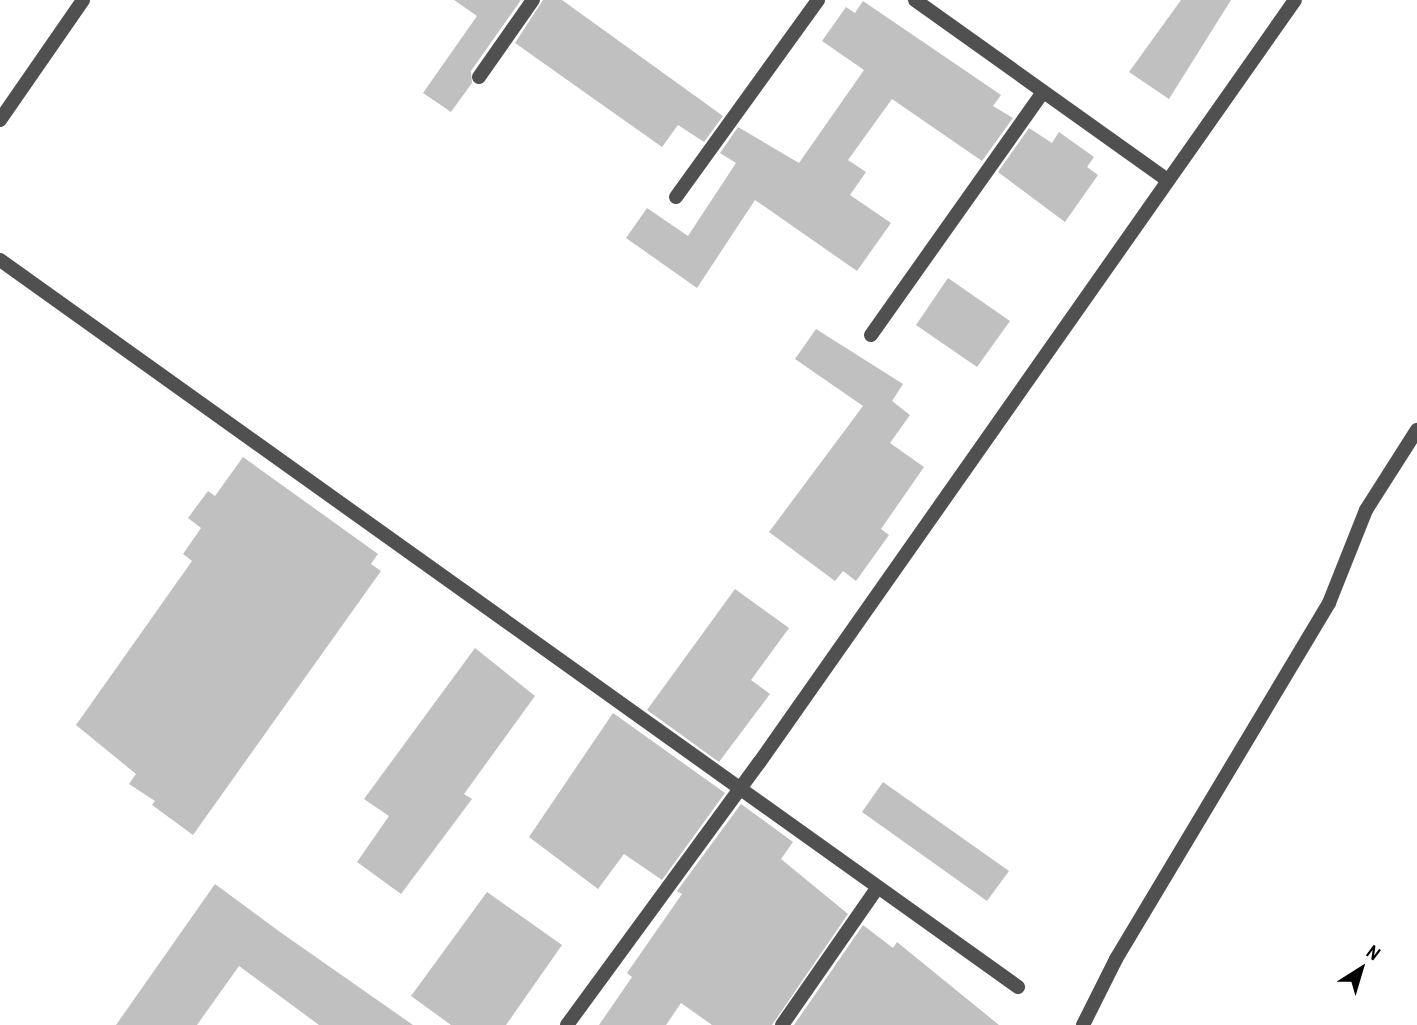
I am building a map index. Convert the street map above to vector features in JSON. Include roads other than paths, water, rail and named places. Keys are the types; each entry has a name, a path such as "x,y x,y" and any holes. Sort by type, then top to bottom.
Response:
{"street":[{"path":"0,120 83,0"},
{"path":"479,76 533,0"},
{"path":"676,197 818,0"},
{"path":"915,0 1167,180"},
{"path":"567,1025 737,790 1295,0"},
{"path":"871,335 1043,92"},
{"path":"0,260 876,890 1018,987"},
{"path":"1083,1025 1116,959 1329,603 1366,510 1417,430"},
{"path":"782,1025 876,890"}]}
